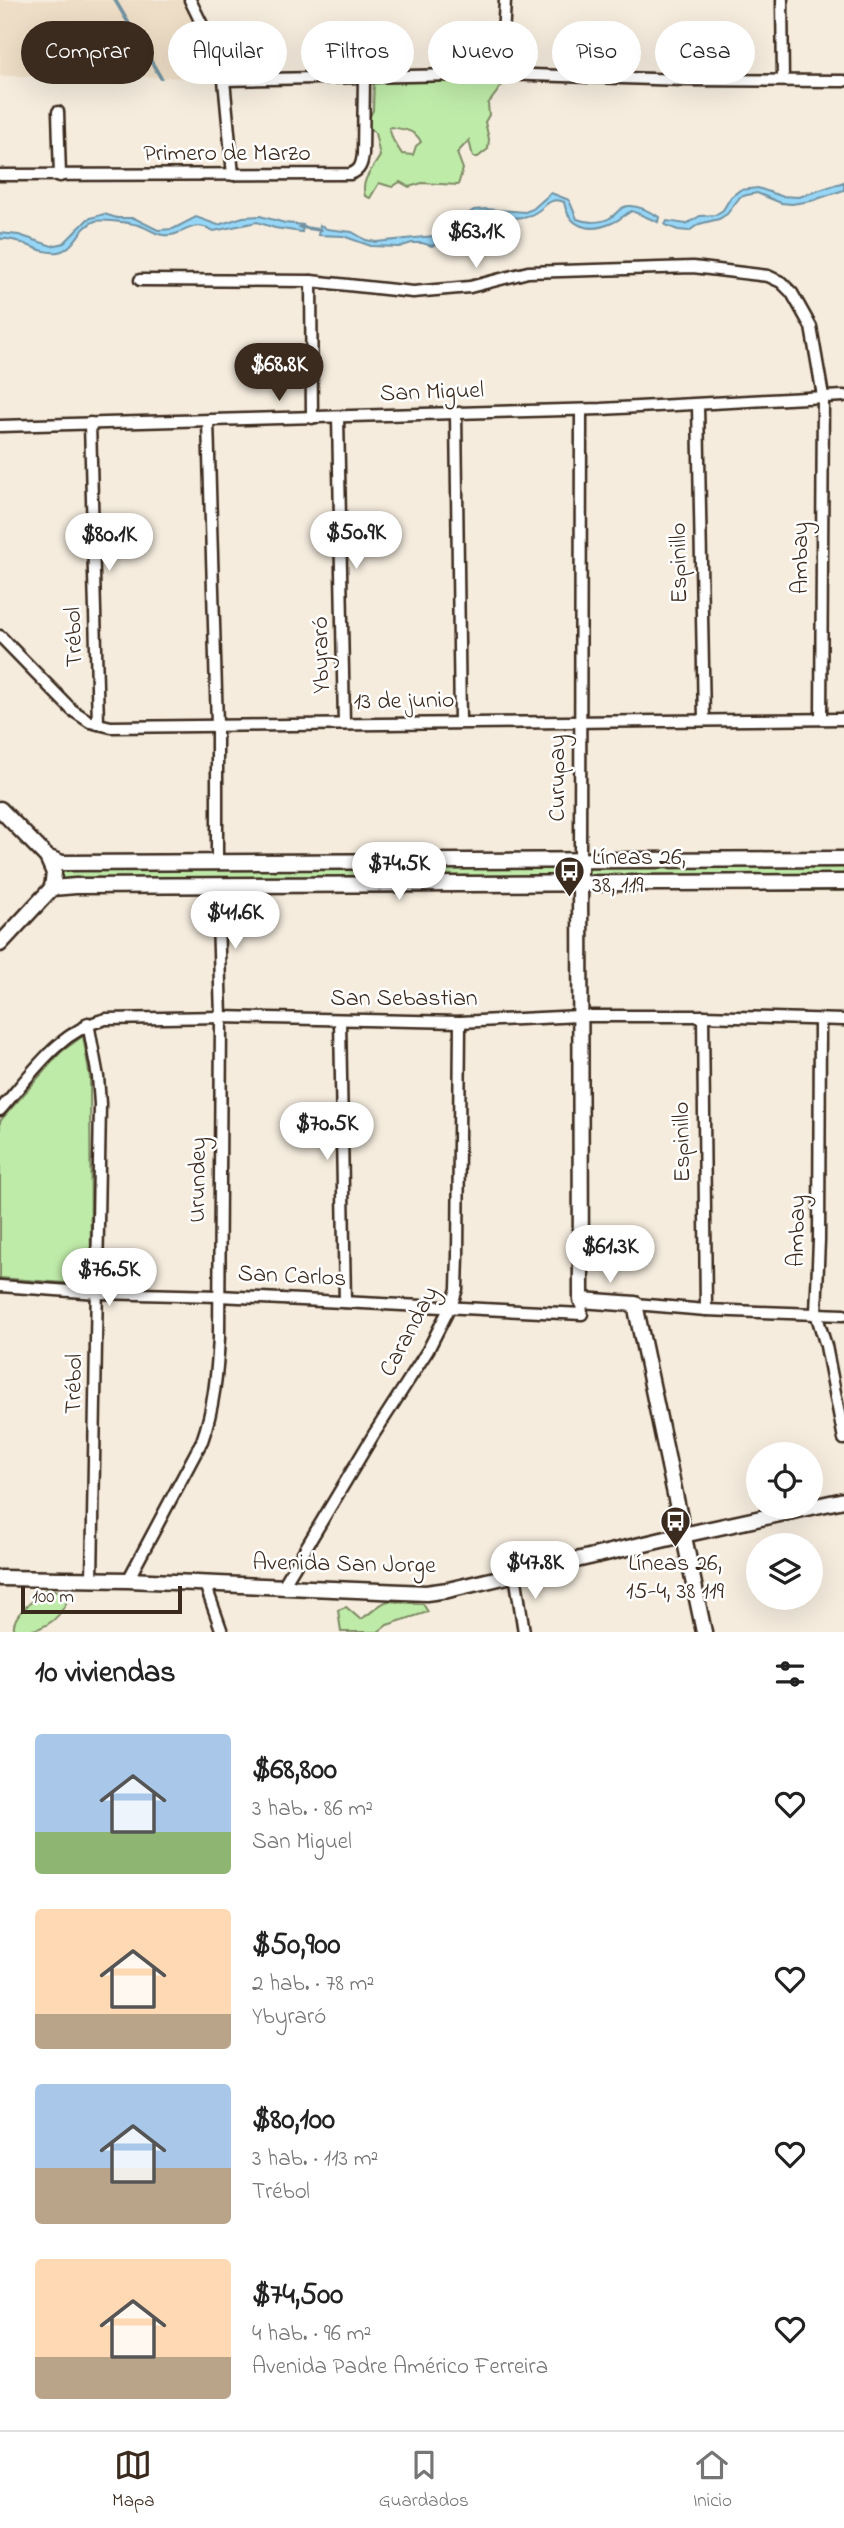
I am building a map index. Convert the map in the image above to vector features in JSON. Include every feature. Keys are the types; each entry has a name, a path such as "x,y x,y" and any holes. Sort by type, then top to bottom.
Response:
{"street":[{"path":"190,0 200,21"},
{"path":"504,21 505,0"},
{"path":"782,0 783,80"},
{"path":"538,75 844,81"},
{"path":"224,84 233,175"},
{"name":"Primero de Marzo","path":"0,175 350,174 356,172 361,164 363,153 364,84"},
{"path":"58,112 60,176"},
{"name":"Ambay","path":"140,280 311,281 412,292 470,287 528,272 693,267 768,276 781,282 792,293 811,327 823,396 821,719"},
{"path":"311,281 312,418"},
{"name":"San Miguel","path":"0,426 581,410 844,396"},
{"name":"Espinillo","path":"698,405 704,720"},
{"name":"Curupay","path":"581,410 579,1016 582,1307"},
{"path":"456,414 460,722"},
{"name":"Ybyraró","path":"338,417 344,724"},
{"path":"208,421 217,725 217,862"},
{"name":"Trébol","path":"90,424 98,724"},
{"name":"13 de junio","path":"0,636 72,710 82,718 111,727 844,719"},
{"path":"0,809 47,857 54,873 52,888 0,944"},
{"path":"47,857 62,863 844,859"},
{"path":"52,888 844,882"},
{"name":"Urundey","path":"128,1580 202,1441 217,1380 222,1017 217,886"},
{"name":"San Sebastian","path":"0,1110 56,1047 88,1023 106,1019 222,1017 460,1022 579,1016 703,1016 844,1020"},
{"name":"Espinillo","path":"703,1016 706,1310"},
{"path":"340,1020 345,1303"},
{"name":"Ambay","path":"820,1021 816,1313 826,1346 844,1439"},
{"name":"Caranday","path":"283,1586 428,1350 457,1289 460,1022"},
{"name":"Trébol","path":"88,1023 100,1104 92,1580"},
{"name":"San Carlos","path":"0,1286 98,1293 345,1303 582,1307 635,1304 706,1310 844,1315"},
{"path":"635,1304 704,1632"},
{"name":"Avenida San Jorge","path":"0,1578 128,1580 426,1593 844,1500"},
{"path":"515,1574 524,1632"},
{"path":"205,1584 222,1632"}],"shaded area":[{"path":"0,0 184,0 194,21 168,21 168,78 154,77 154,21 21,21 21,76 0,76"}],"green space":[{"path":"428,76 428,84 503,84 488,104 489,115 485,122 488,149 478,157 473,157 469,140 457,153 463,169 458,185 422,183 409,187 400,182 392,187 379,183 370,198 365,196 364,185 380,156 375,133 367,123 373,110 374,84 414,84 414,77","holes":["389,128 416,135 421,142 416,146 413,155 402,154"]},
{"path":"844,863 844,891 592,891 589,890 585,878 587,866"},
{"path":"574,864 574,891 64,889 55,873 56,869"},
{"path":"83,1036 90,1078 91,1285 0,1278 0,1121 61,1052"},
{"path":"46,1589 65,1592 68,1599 59,1615 47,1625 14,1632 19,1614"},
{"path":"388,1601 423,1604 428,1612 387,1625 378,1632 341,1632 338,1610 346,1607 360,1619"}],"water":[{"path":"844,182 844,190 792,204 781,203 757,193 740,197 727,214 699,224 689,231 665,225 667,221 686,224 700,216 715,215 723,210 731,197 740,190 758,188 781,196 799,197"},
{"path":"551,193 569,200 577,219 602,221 612,217 625,206 632,206 659,217 658,222 632,211 612,223 588,228 576,223 564,202 559,200 524,217 476,216 432,246 412,243 399,247 371,246 343,236 318,235 320,225 327,229 352,232 376,242 434,236 474,210 525,212 533,209"},
{"path":"104,214 117,218 134,218 158,230 173,229 196,217 218,225 243,217 260,216 303,225 302,232 257,222 214,231 199,226 176,234 163,235 134,224 95,221 85,228 69,247 58,252 0,239 0,233 19,235 52,246 64,243 88,219"}],"waterway":[{"path":"115,0 161,78"},
{"path":"300,227 320,230"}],"place":[{"name":"Líneas 26, 38, 119","path":"569,899"},
{"name":"Líneas 26, 15-4, 38 119","path":"675,1549"}]}
